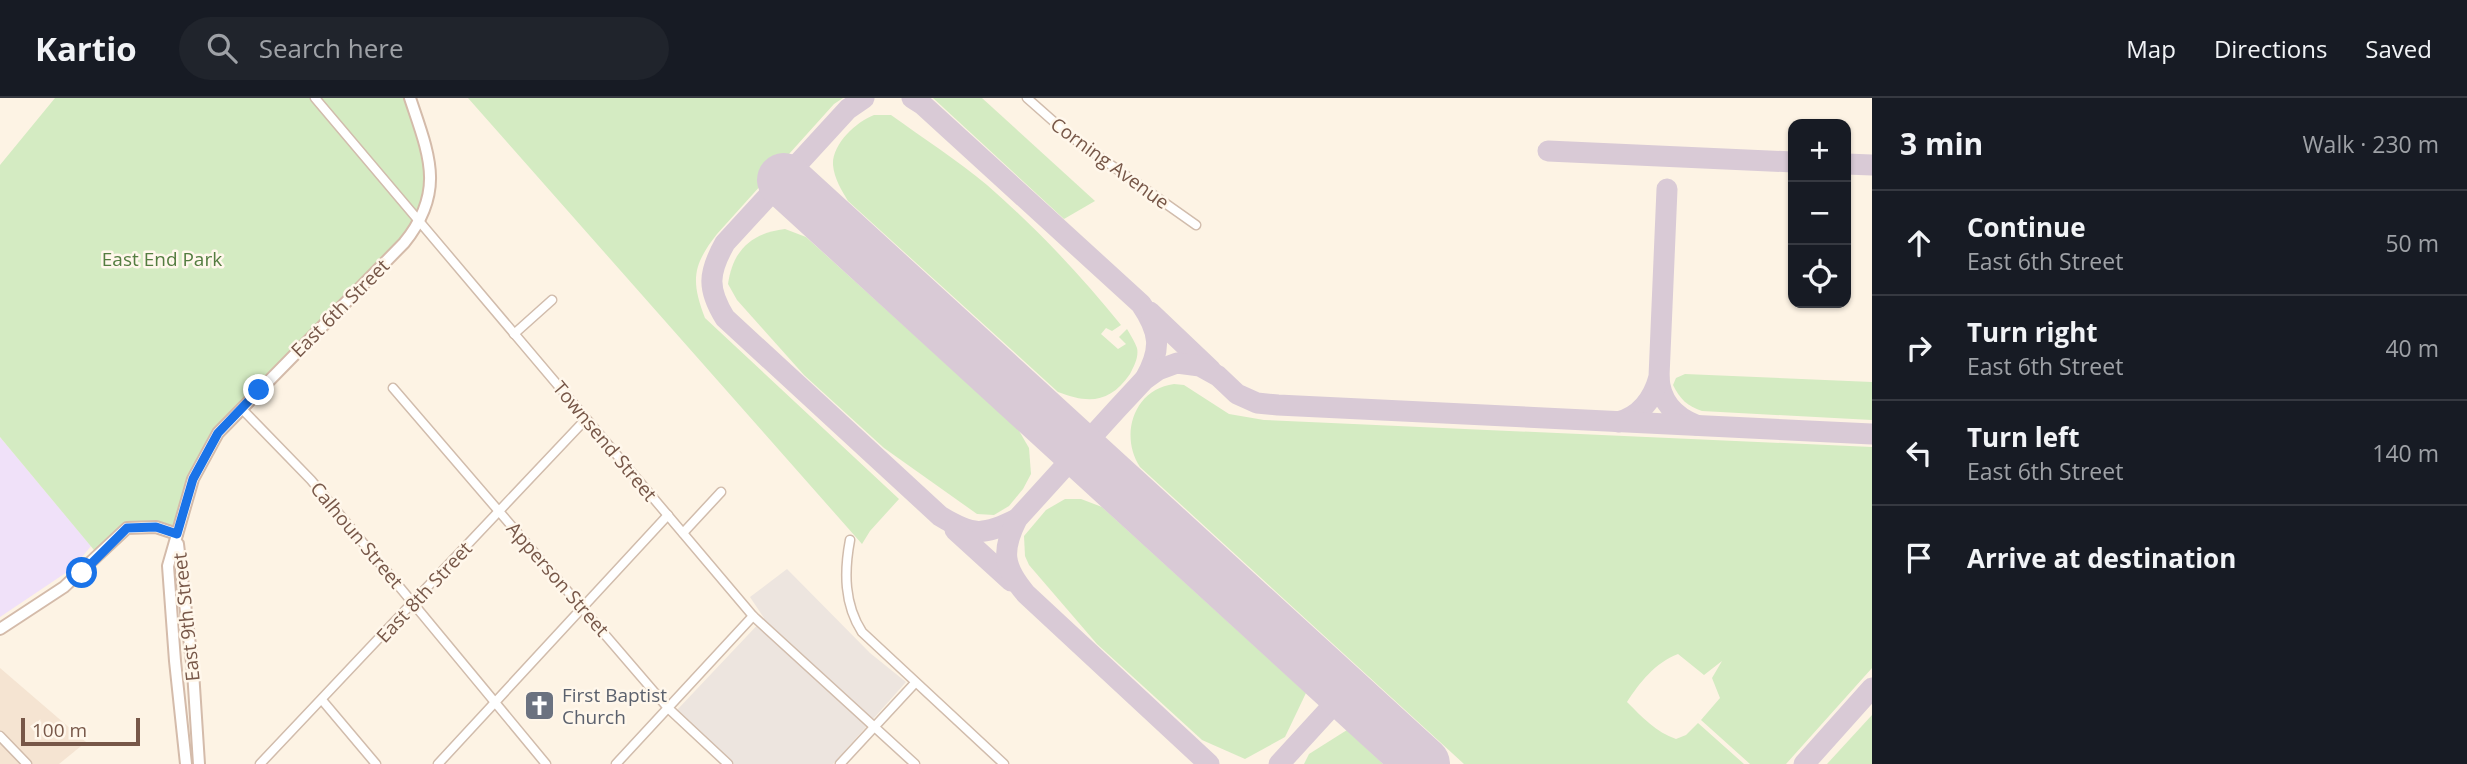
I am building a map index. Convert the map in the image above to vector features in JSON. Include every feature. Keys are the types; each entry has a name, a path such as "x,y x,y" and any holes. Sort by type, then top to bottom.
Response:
{"main road":[{"name":"East 6th Street","path":"177,534 193,479 218,433 420,224 428,202 430,165 410,98"},
{"path":"0,629 64,587 127,528 156,527 177,534"},
{"name":"East 9th Street","path":"177,534 168,566 186,764"},
{"name":"East 9th Street","path":"177,534 193,671 199,764"}],"street":[{"name":"Townsend Street","path":"314,98 753,616 915,764"},
{"name":"Corning Avenue","path":"1027,98 1070,136 1196,225"},
{"path":"514,334 552,300"},
{"name":"Apperson Street","path":"393,388 668,708 728,764"},
{"name":"Calhoun Street","path":"241,408 311,480 546,764"},
{"name":"East 8th Street","path":"260,764 586,419"},
{"path":"683,533 721,492"},
{"path":"438,764 667,515"},
{"path":"850,540 846,582 853,615 862,632 1004,764"},
{"path":"616,764 753,616"},
{"path":"840,764 915,683"},
{"path":"322,700 376,764"},
{"path":"0,736 27,764"}],"shaded area":[{"path":"0,437 91,546 73,568 0,617"},
{"path":"787,569 870,653 906,682 833,764 734,764 677,710 764,618 750,597"},
{"path":"0,668 86,742 59,764 0,764"}],"green space":[{"name":"East End Park","path":"55,98 410,98 430,165 420,224 208,451 177,534 127,528 99,556 0,437 0,165"},
{"path":"468,98 843,98 834,104 717,234 703,255 696,274 696,284 705,318 899,499 862,544"},
{"path":"933,98 982,98 1095,201 1064,219"},
{"path":"874,115 891,115 976,176 1023,218 1074,270 1121,325 1112,331 1106,328 1101,334 1118,349 1126,344 1119,337 1127,329 1137,348 1137,358 1130,374 1115,391 1107,396 1089,399 1058,392 848,201 835,175 833,165 836,149 846,135"},
{"path":"785,229 806,237 1018,429 1029,448 1031,474 1009,506 994,515 977,514 884,448 804,375 737,300 728,284 730,272 739,253 762,234"},
{"path":"1685,374 1872,382 1872,420 1702,411 1684,401 1673,385 1676,378"},
{"path":"1174,384 1184,385 1229,414 1264,420 1872,447 1872,668 1786,764 1750,764 1701,720 1720,698 1712,678 1722,661 1704,675 1678,654 1662,662 1649,674 1627,702 1656,728 1676,739 1686,735 1698,723 1744,764 1464,764 1140,467 1131,441 1134,415 1149,395"},
{"path":"1065,499 1081,499 1102,507 1306,693 1285,737 1245,759 1202,740 1097,644 1029,565 1025,556 1024,536 1046,510"},
{"path":"1872,715 1872,764 1827,764"},
{"path":"1347,730 1383,764 1304,764 1309,754"}],"taxiway":[{"path":"864,98 848,109 725,243 713,272 715,298 725,318 940,516 961,527 978,531 995,529 1017,519"},
{"path":"912,98 923,105 1141,304 1152,323 1156,341 1154,359 1145,379"},
{"path":"1548,151 1788,162"},
{"path":"1851,164 1872,165"},
{"path":"1618,422 1633,416 1645,405 1659,377 1667,189"},
{"path":"1150,312 1211,370"},
{"path":"1209,764 1026,594 1013,575 1007,558 1008,540 1017,519 1144,380 1158,370 1177,363 1200,366 1218,376 1237,394 1257,403 1278,405 1872,434"},
{"path":"1659,377 1662,394 1670,407 1682,418 1696,425"},
{"path":"955,530 1011,581"},
{"path":"1804,764 1872,688"},
{"path":"1279,764 1345,692"}],"runway":[{"path":"784,180 1423,764"}],"place":[{"name":"First Baptist Church","path":"539,706"}],"route":[{"path":"82,573 127,528 156,527 177,534 193,479 218,433 259,390"}]}
